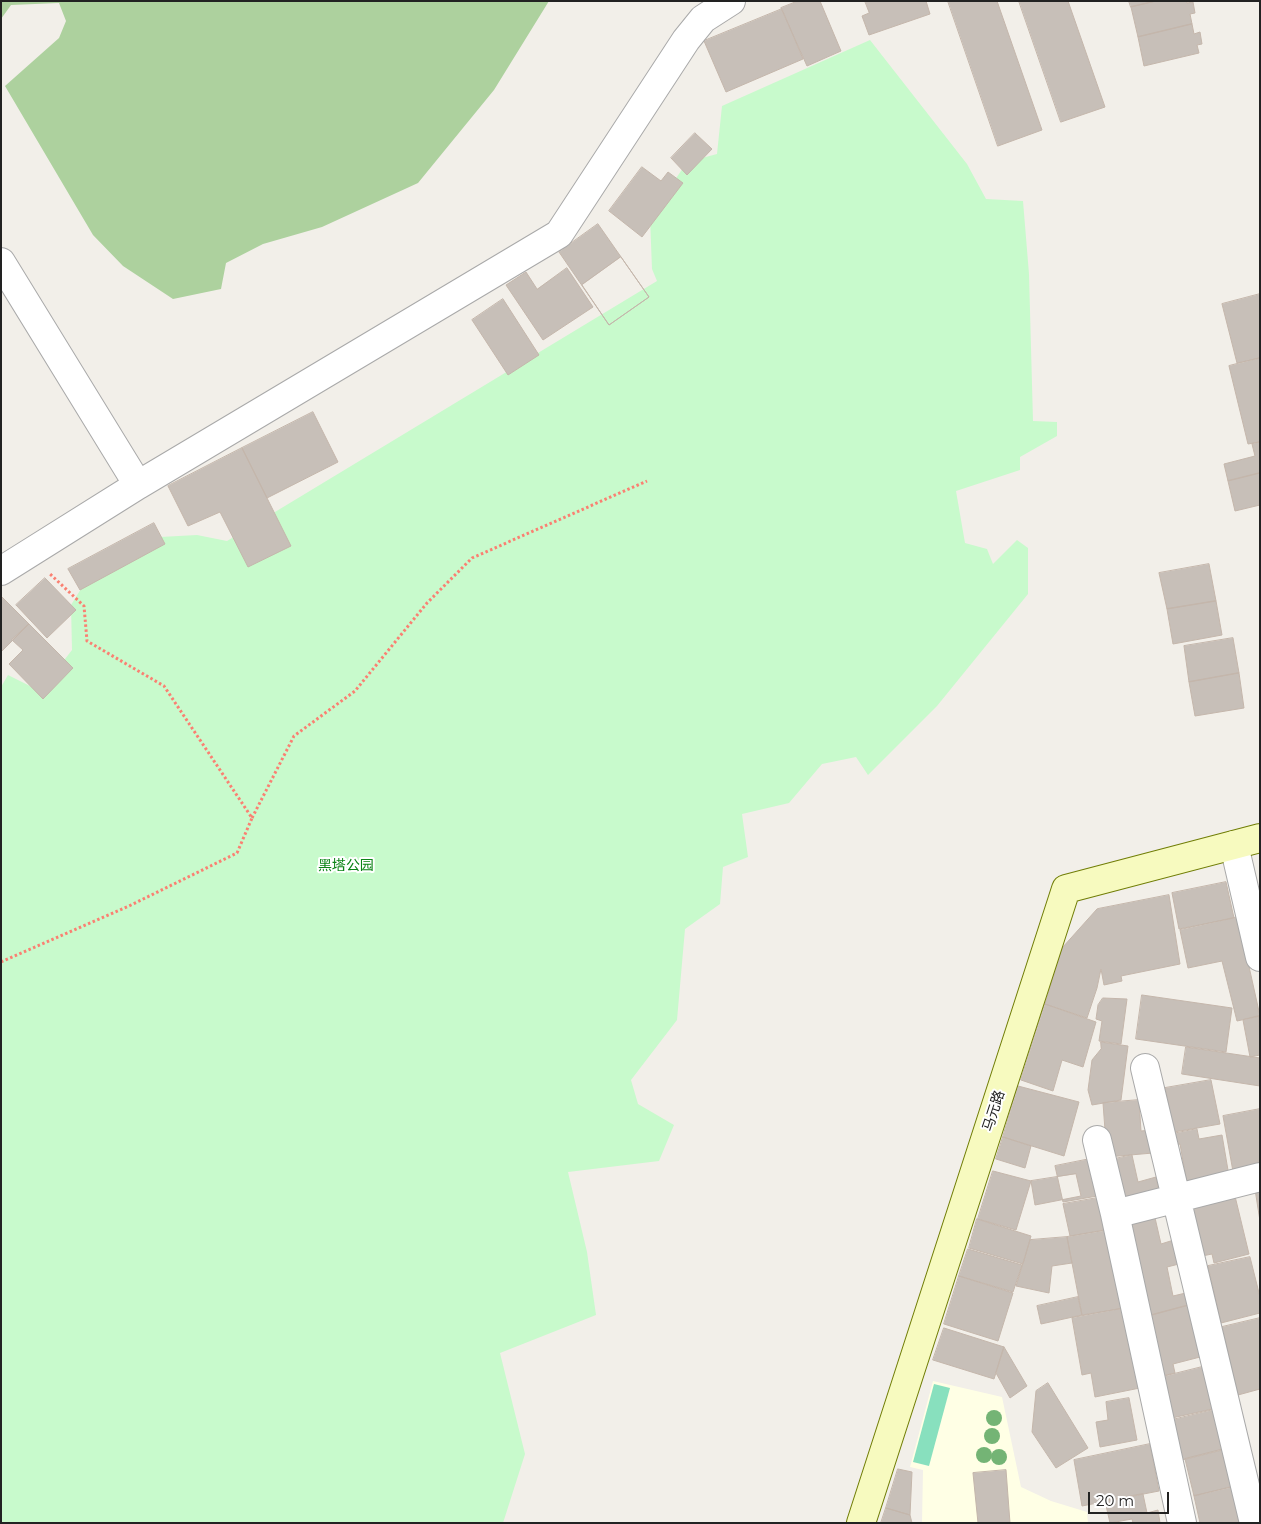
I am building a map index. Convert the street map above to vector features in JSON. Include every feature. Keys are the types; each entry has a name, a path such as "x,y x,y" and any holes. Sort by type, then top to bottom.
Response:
{"street":[{"path":"8,567 138,485 559,234 686,40 703,19 731,1"},
{"path":"1,262 138,485"},
{"path":"1247,842 1260,958"},
{"name":"马元路","path":"861,1523 1066,889 1247,842"},
{"path":"1145,1068 1175,1198 1250,1460 1254,1523"},
{"path":"1097,1140 1115,1214 1182,1523"},
{"path":"1115,1214 1260,1177"}],"path":[{"path":"1,962 129,906 237,853 252,818 294,736 354,691 427,603 472,558 647,481"},
{"path":"8,567 52,574 84,606 87,641 164,686 252,818"}],"shaded area":[{"path":"933,1381 1002,1397 1021,1487 1051,1501 1087,1512 1088,1523 922,1523 923,1470 910,1467"}],"green space":[{"path":"1,1 549,1 494,90 418,183 322,227 263,244 226,263 221,289 173,299 123,266 93,235 5,86 59,38 66,21 59,3 11,5 1,19"},
{"name":"黑塔公园","path":"870,40 967,164 986,199 1023,201 1029,274 1033,421 1057,422 1057,436 1020,457 1020,470 956,491 965,543 987,549 993,564 1017,540 1028,548 1028,594 937,706 868,775 856,757 822,764 789,803 742,814 748,857 723,867 720,904 685,929 677,1020 631,1080 638,1104 674,1125 659,1161 568,1172 587,1252 596,1315 500,1353 525,1454 503,1523 1,1523 1,687 8,675 40,691 72,650 71,605 92,571 160,537 197,535 227,541 657,281 652,269 650,217 687,162 717,154 722,106"},
{"path":"934,1384 950,1388 929,1466 913,1462"}],"building":[{"path":"798,1 820,1 841,51 807,66 781,8"},
{"path":"865,1 926,1 930,14 869,35 862,16 869,13"},
{"path":"948,1 997,1 1042,130 998,146"},
{"path":"1019,1 1068,1 1105,107 1061,122"},
{"path":"1129,1 1156,1 1131,7"},
{"path":"1156,1 1193,2 1195,13 1190,14 1192,24 1138,37 1131,7"},
{"path":"782,9 803,59 726,92 704,41"},
{"path":"1192,24 1194,34 1200,32 1202,44 1197,45 1199,53 1144,66 1138,37"},
{"path":"695,133 712,149 687,175 671,158"},
{"path":"642,167 661,181 668,172 683,183 642,237 609,211"},
{"path":"598,224 649,297 609,325 559,252"},
{"path":"621,257 649,297 609,325 582,285"},
{"path":"567,268 593,307 543,340 506,285 526,272 537,289"},
{"path":"1260,294 1260,358 1237,363 1222,304"},
{"path":"503,299 539,355 508,375 472,320"},
{"path":"1260,358 1260,442 1248,444 1229,366"},
{"path":"313,412 338,462 267,498 242,448"},
{"path":"1260,442 1260,473 1228,481 1224,464 1255,456 1252,444"},
{"path":"242,448 291,546 248,567 220,512 188,526 168,486"},
{"path":"1260,473 1260,505 1235,511 1228,481"},
{"path":"154,523 165,544 80,590 68,569"},
{"path":"1209,564 1216,601 1167,609 1159,573"},
{"path":"45,578 76,610 47,638 16,605"},
{"path":"1,596 29,624 1,652"},
{"path":"1216,601 1222,635 1173,644 1167,609"},
{"path":"29,624 73,668 43,699 9,664 23,650 12,640"},
{"path":"1233,638 1239,673 1189,682 1184,646"},
{"path":"1239,673 1244,708 1195,716 1189,682"},
{"path":"1226,882 1234,918 1179,929 1172,893"},
{"path":"1169,895 1180,964 1121,976 1122,981 1104,985 1101,969 1087,1018 1045,1004 1062,948 1097,909"},
{"path":"1238,917 1260,1016 1237,1021 1222,961 1188,968 1180,930"},
{"path":"1142,995 1232,1008 1226,1052 1136,1039"},
{"path":"1103,998 1127,999 1121,1044 1099,1041 1102,1021 1096,1019 1098,1005"},
{"path":"1045,1004 1096,1022 1083,1067 1062,1060 1053,1091 1021,1080"},
{"path":"1259,1016 1260,1055 1250,1057 1243,1020"},
{"path":"1101,1042 1128,1046 1121,1100 1092,1105 1088,1090 1092,1060 1101,1049"},
{"path":"1186,1047 1260,1058 1260,1086 1182,1074"},
{"path":"1211,1080 1220,1124 1174,1132 1165,1088"},
{"path":"1018,1086 1079,1102 1064,1156 1003,1137"},
{"path":"1139,1100 1141,1131 1151,1130 1153,1153 1107,1157 1103,1103"},
{"path":"1260,1109 1260,1172 1234,1177 1223,1116"},
{"path":"1197,1129 1199,1139 1222,1135 1229,1176 1187,1184 1180,1144 1170,1146 1167,1135"},
{"path":"1003,1137 1031,1146 1025,1168 996,1159"},
{"path":"1132,1155 1138,1182 1156,1177 1161,1200 1119,1211 1106,1161"},
{"path":"1095,1158 1103,1195 1063,1202 1055,1166"},
{"path":"993,1171 1031,1181 1016,1230 978,1219"},
{"path":"1076,1174 1081,1196 1035,1205 1031,1181"},
{"path":"1260,1182 1260,1221 1254,1183"},
{"path":"1234,1192 1249,1254 1214,1263 1212,1254 1197,1257 1183,1204"},
{"path":"1103,1197 1110,1229 1070,1236 1063,1204"},
{"path":"1153,1209 1161,1244 1177,1239 1183,1263 1167,1267 1173,1296 1190,1292 1193,1304 1148,1316 1125,1217"},
{"path":"977,1219 1031,1236 1023,1264 969,1248"},
{"path":"1109,1230 1125,1308 1082,1315 1067,1237"},
{"path":"1067,1237 1072,1263 1052,1266 1049,1293 1016,1286 1030,1240"},
{"path":"968,1249 1022,1265 1013,1292 959,1276"},
{"path":"1250,1257 1260,1297 1260,1313 1221,1323 1208,1266"},
{"path":"959,1276 1013,1293 998,1341 944,1324"},
{"path":"1078,1297 1082,1315 1041,1324 1037,1306"},
{"path":"1193,1304 1204,1356 1173,1364 1175,1373 1162,1376 1148,1316"},
{"path":"1125,1308 1140,1388 1095,1397 1091,1373 1082,1375 1072,1318"},
{"path":"1260,1318 1260,1389 1238,1395 1222,1327"},
{"path":"944,1328 1004,1347 994,1379 933,1360"},
{"path":"1004,1347 1027,1386 1010,1398 996,1373"},
{"path":"1206,1366 1217,1408 1172,1418 1162,1377"},
{"path":"1048,1383 1088,1448 1056,1468 1032,1432 1036,1391"},
{"path":"1129,1398 1137,1440 1100,1447 1096,1422 1108,1420 1106,1402"},
{"path":"1217,1409 1226,1449 1182,1460 1172,1420"},
{"path":"1150,1444 1159,1491 1082,1506 1074,1460"},
{"path":"1232,1447 1242,1484 1194,1496 1185,1459"},
{"path":"898,1469 912,1472 910,1515 886,1508"},
{"path":"1006,1470 1010,1523 978,1523 973,1473"},
{"path":"1242,1485 1246,1523 1200,1523 1194,1496"},
{"path":"1143,1494 1147,1513 1158,1510 1160,1523 1133,1523 1132,1519 1110,1523 1105,1501"},
{"path":"886,1508 910,1515 912,1523 881,1523"}]}
